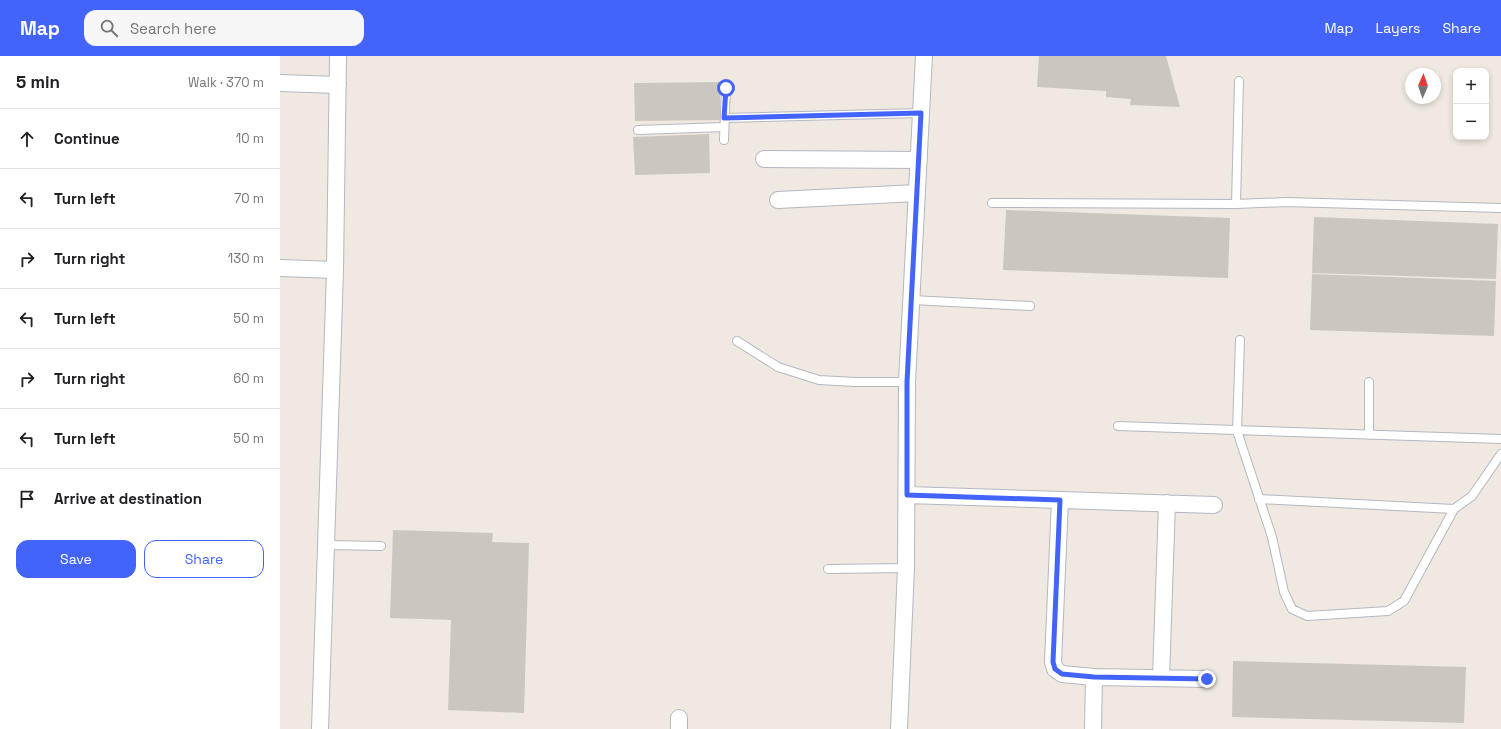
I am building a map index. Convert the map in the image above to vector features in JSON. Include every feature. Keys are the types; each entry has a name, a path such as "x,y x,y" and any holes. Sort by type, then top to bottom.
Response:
{"street":[{"path":"320,729 335,270 338,56"},
{"path":"899,729 906,568 907,382 924,56"},
{"path":"280,83 338,85"},
{"path":"764,159 919,160"},
{"path":"778,200 917,193"},
{"path":"280,268 335,270"},
{"path":"907,495 1214,505"},
{"path":"1060,500 1053,662 1055,669 1062,674 1094,677 1207,679"},
{"path":"1161,678 1167,503"},
{"path":"1093,729 1094,677"}],"lane":[{"path":"1236,204 1239,81"},
{"path":"724,140 726,88"},
{"path":"638,130 724,123 921,113"},
{"path":"992,203 1236,204 1286,202 1501,208"},
{"path":"912,300 1030,306"},
{"path":"1240,340 1237,430 1272,537 1284,592 1292,609 1307,616 1388,611 1404,601 1454,509 1472,496 1501,454"},
{"path":"737,341 778,367 819,380 907,382"},
{"path":"1369,382 1369,434"},
{"path":"1118,426 1501,439"},
{"path":"1259,499 1454,509"},
{"path":"326,545 381,546"},
{"path":"828,569 906,568"}],"building":[{"path":"1039,56 1166,56 1180,107 1130,105 1131,99 1106,97 1106,91 1037,87"},
{"path":"720,82 720,120 635,121 634,83"},
{"path":"709,134 710,173 635,175 633,137"},
{"path":"1006,210 1230,218 1228,278 1003,270"},
{"path":"1314,217 1498,224 1496,279 1312,273"},
{"path":"1312,274 1496,281 1494,336 1310,330"},
{"path":"393,530 493,533 492,542 529,543 524,713 448,710 451,620 390,618"},
{"path":"1233,661 1466,667 1464,723 1232,717"}],"route":[{"path":"726,88 724,118 921,113 907,382 907,495 1060,500 1053,662 1055,669 1062,674 1094,677 1207,679"}]}
